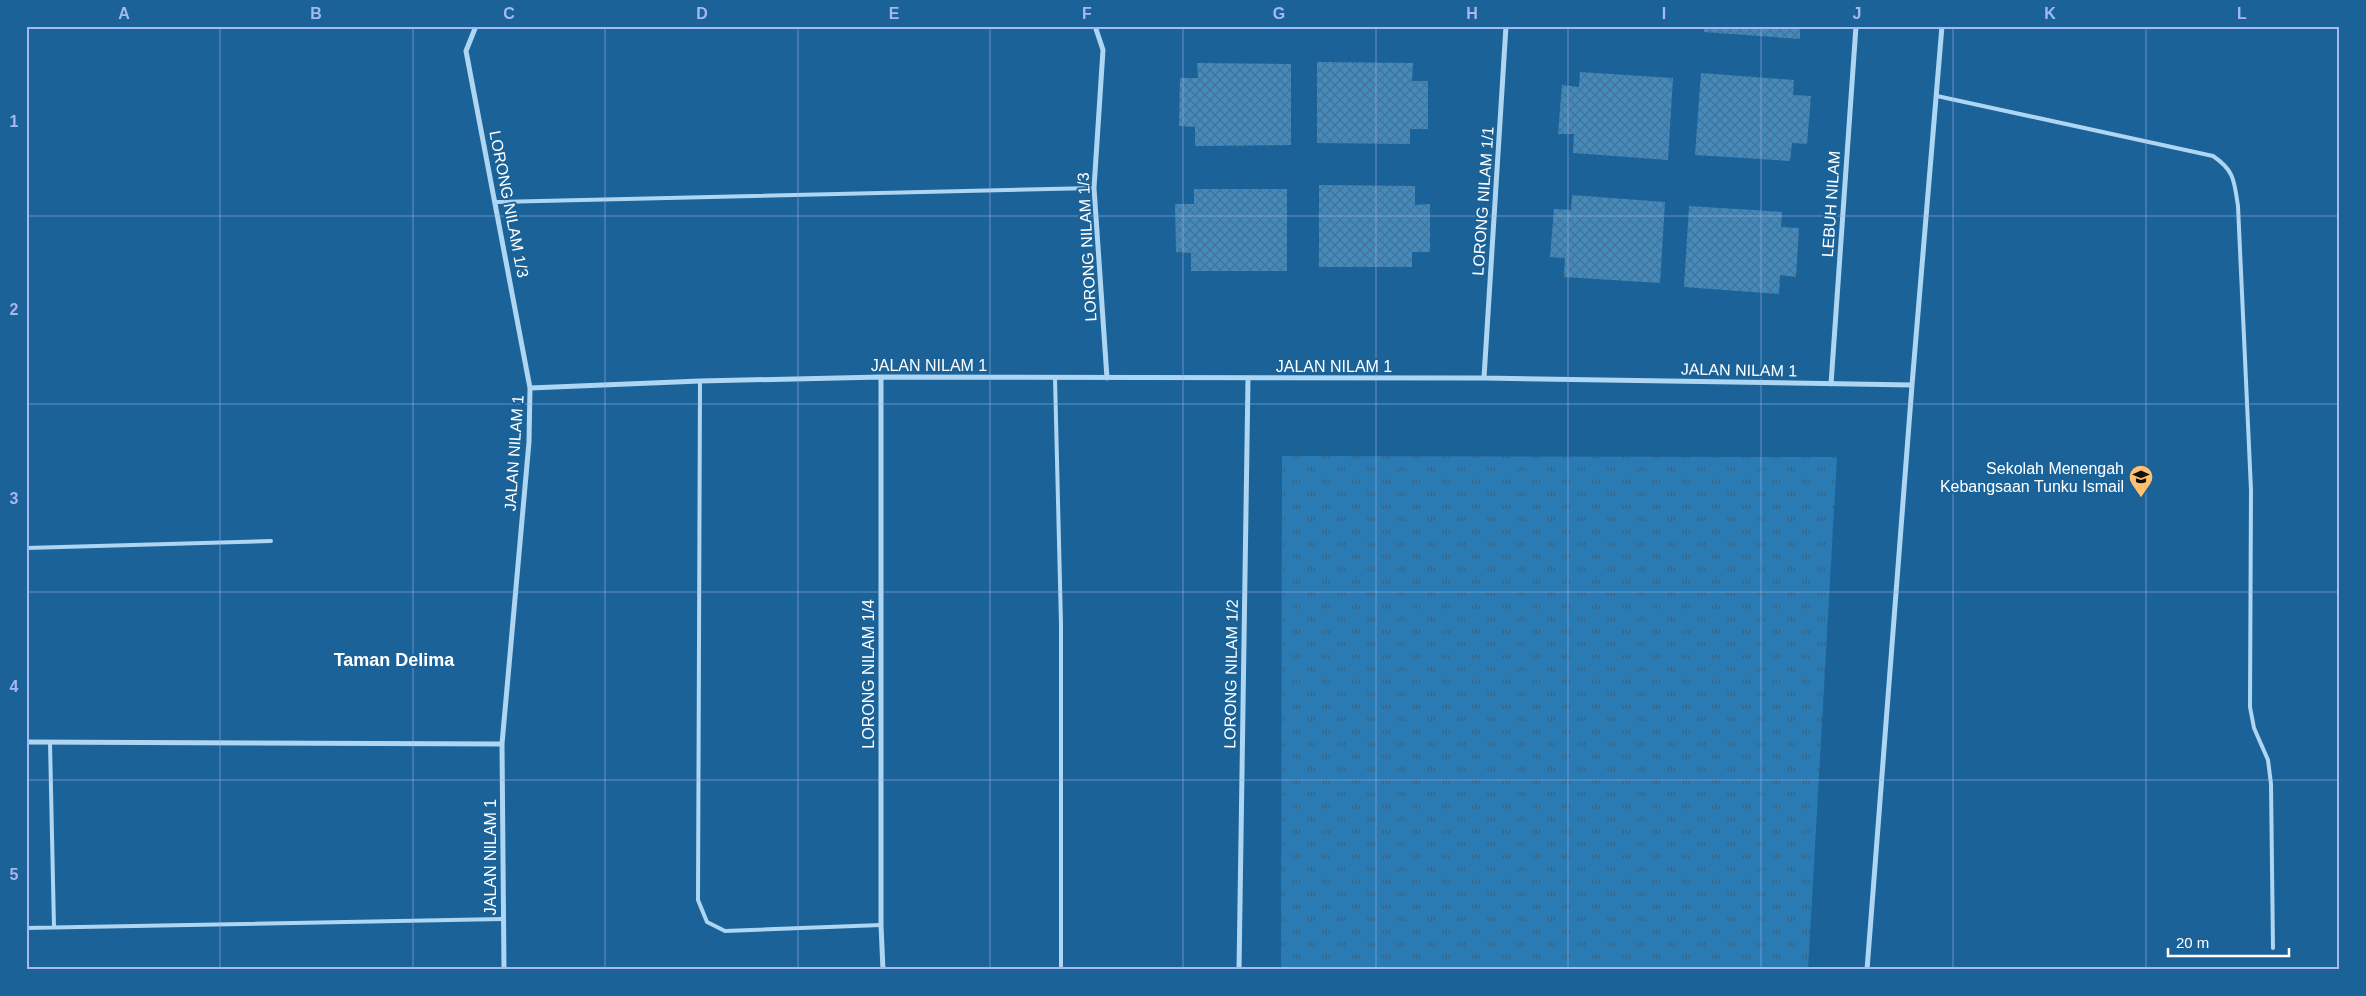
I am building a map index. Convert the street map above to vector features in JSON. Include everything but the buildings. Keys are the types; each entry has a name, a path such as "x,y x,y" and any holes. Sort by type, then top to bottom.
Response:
{"street":[{"name":"LORONG NILAM 1/3","path":"476,26 466,51 530,388"},
{"name":"LORONG NILAM 1/3","path":"1095,26 1103,50 1094,188 1107,378"},
{"name":"LORONG NILAM 1/1","path":"1484,378 1506,26"},
{"name":"LEBUH NILAM","path":"1831,384 1856,26"},
{"path":"1867,970 1942,26"},
{"name":"JALAN NILAM 1","path":"504,970 502,744 528,442 530,388 700,381 881,377 1484,378 1912,385"},
{"name":"LORONG NILAM 1/4","path":"881,377 881,925 883,970"},
{"name":"LORONG NILAM 1/2","path":"1239,970 1248,379"},
{"path":"26,742 502,744"}],"lane":[{"path":"1937,96 2213,156 2226,165 2234,181 2238,206 2252,490 2250,707 2254,728 2268,760 2271,784 2273,948"},
{"path":"496,202 1094,188"},
{"path":"1055,378 1060,624 1061,970"},
{"path":"700,381 698,900 707,922 725,931 881,925"},
{"path":"26,548 271,541"},
{"path":"50,742 54,927"},
{"path":"26,928 503,919"}],"green space":[{"path":"1282,456 1837,457 1808,970 1281,970"}],"place":[{"name":"Sekolah Menengah Kebangsaan Tunku Ismail","path":"2141,498"}],"district":[{"name":"Taman Delima","path":"394,660"}]}
